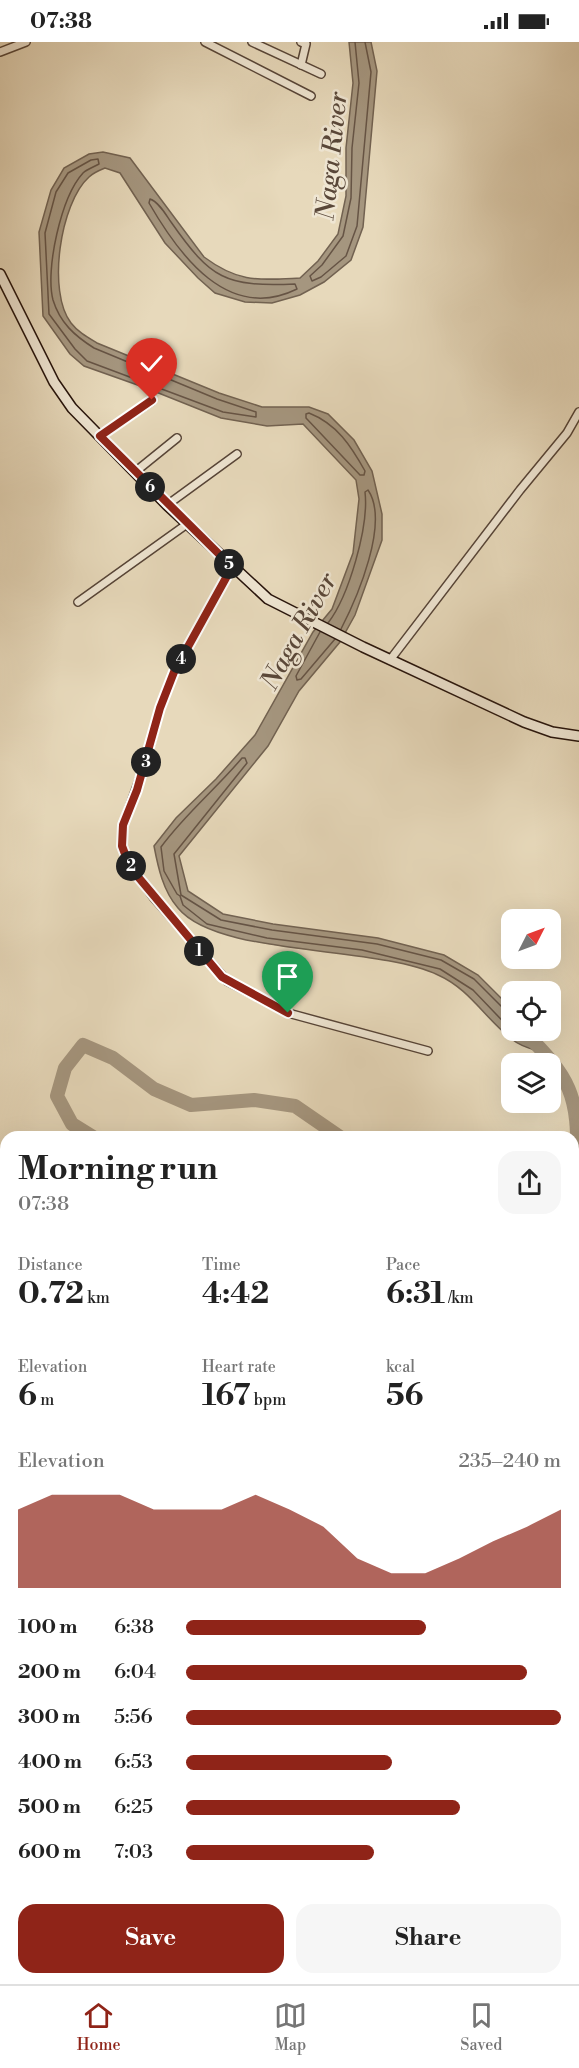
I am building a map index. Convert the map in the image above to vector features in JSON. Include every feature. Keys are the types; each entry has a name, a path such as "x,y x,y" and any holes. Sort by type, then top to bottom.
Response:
{"main road":[{"path":"0,275 54,382 72,408 167,505 268,598 363,647 524,722 552,732 579,736"}],"street":[{"path":"0,52 26,42"},
{"path":"205,42 311,96"},
{"path":"252,42 321,74"},
{"path":"301,65 305,43"},
{"path":"100,436 152,400"},
{"path":"390,660 520,490 567,433 579,412"},
{"path":"135,472 177,438"},
{"path":"167,505 237,454"},
{"path":"78,602 187,524"},
{"path":"232,567 174,672 160,708 146,761 123,825 122,846 128,862 154,898 226,981 288,1013 428,1050"}],"water":[{"path":"349,42 371,42 377,71 363,227 351,260 324,282 300,295 272,303 245,302 215,293 165,243 120,173 105,168 89,177 79,189 71,206 60,248 60,291 64,309 71,323 97,343 219,393 262,407 309,407 328,414 354,440 372,471 382,514 382,540 355,615 340,642 299,691 268,746 179,856 188,891 223,914 273,924 378,938 444,955 478,975 501,998 501,1030 469,996 438,975 376,959 261,943 227,935 198,924 178,908 168,894 154,846 176,818 216,779 255,735 313,632 332,609 353,553 359,499 356,480 303,424 267,426 221,418 84,366 70,354 43,316 39,232 51,190 64,168 89,154 103,152 130,158 204,257 216,265 228,272 249,278 300,278 318,261 338,234 346,196 346,148 353,83"},
{"path":"538,1041 545,1053 524,1046 516,1042"}],"waterway":[{"name":"Naga River","path":"533,1041 552,1061 569,1089 576,1131"},
{"name":"Naga River","path":"83,1131 72,1124 57,1096 65,1068 83,1045 113,1058 154,1089 191,1105 254,1100 295,1106 331,1131"}],"route":[{"path":"152,400 100,436 232,567 174,672 160,708 137,790 123,825 122,846 128,862 139,878 217,973 226,981 288,1013"}]}
